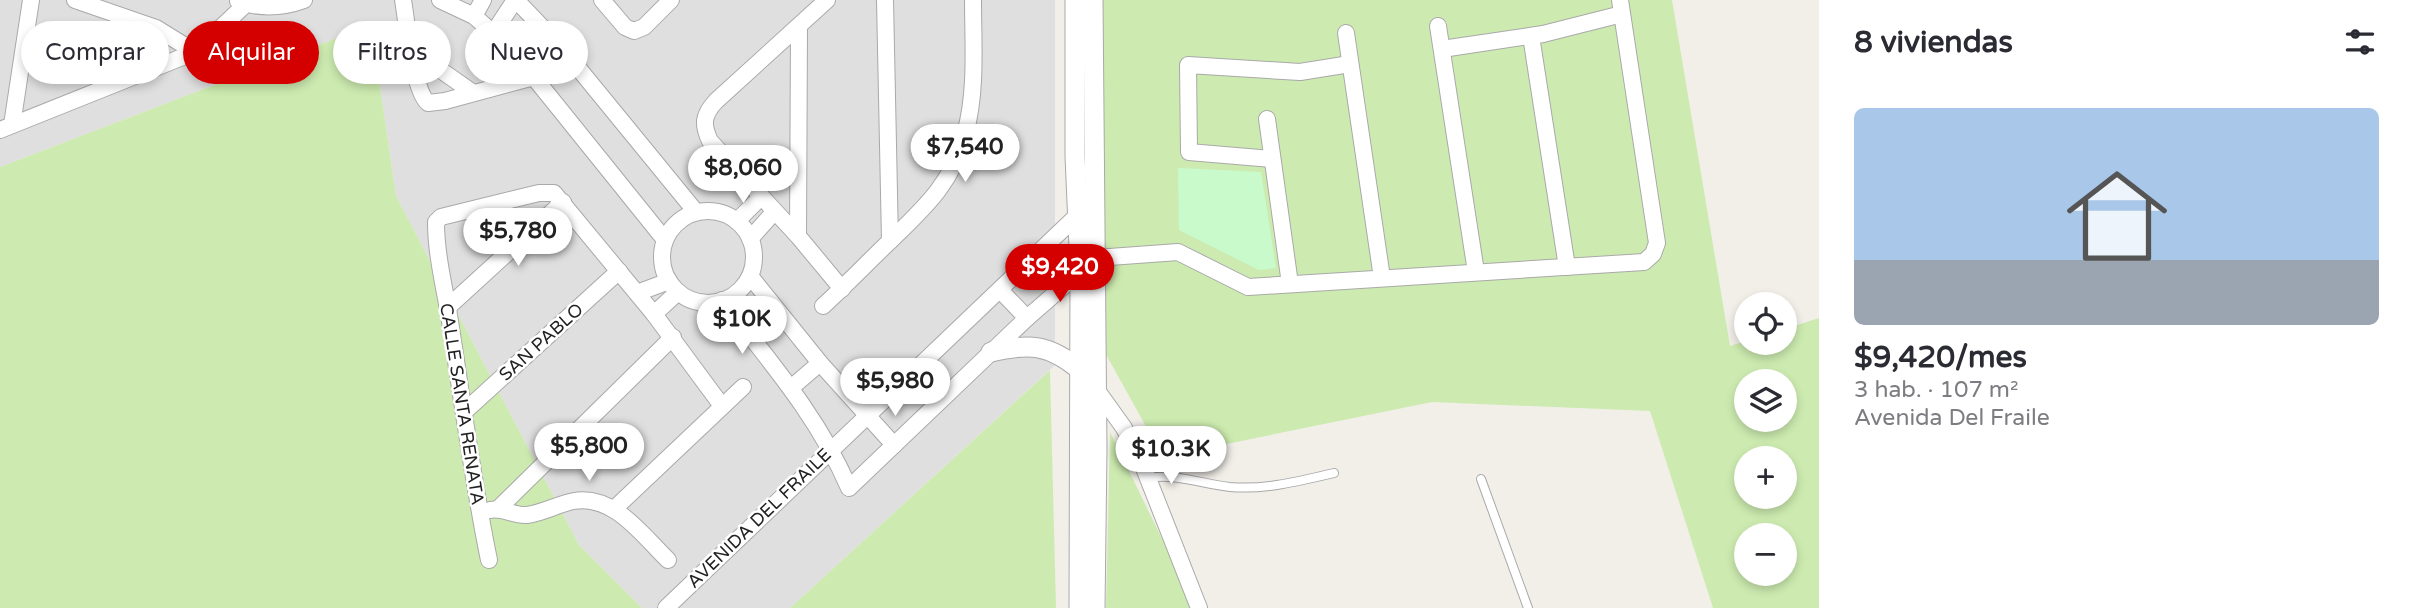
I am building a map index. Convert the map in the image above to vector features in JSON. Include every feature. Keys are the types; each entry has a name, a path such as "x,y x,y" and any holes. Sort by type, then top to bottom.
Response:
{"street":[{"path":"6,127 32,0"},
{"path":"75,0 156,28 183,45"},
{"path":"224,21 241,2 272,7 304,0"},
{"path":"403,0 407,21"},
{"path":"440,0 480,21"},
{"path":"474,16 483,0"},
{"path":"501,21 515,0 561,47 696,212"},
{"path":"607,2 625,27 634,31 644,27 671,0"},
{"path":"827,0 716,101 705,114 704,122 710,141 798,236 842,289"},
{"path":"885,0 890,241"},
{"path":"823,306 926,208 944,183 965,135 971,101 974,63 973,0"},
{"path":"1075,0 1075,156 1080,271 1079,608"},
{"path":"1093,0 1096,198 1095,608"},
{"path":"722,300 792,387 831,449 849,488 1027,318 1096,258 1178,252 1248,287 1644,262 1653,254 1657,243 1621,7 1531,36 1441,49"},
{"path":"1438,26 1476,272"},
{"path":"798,236 799,27"},
{"path":"1346,33 1382,278"},
{"path":"1531,36 1567,267"},
{"path":"6,127 183,57"},
{"path":"1272,159 1189,152 1188,65 1300,72 1350,64"},
{"path":"451,78 472,93"},
{"path":"417,84 420,93 428,103 507,84"},
{"path":"540,84 665,240"},
{"path":"1267,119 1290,284"},
{"name":"CALLE SANTA RENATA","path":"489,560 436,245 436,222 441,217 539,193 554,193 563,202"},
{"path":"737,221 761,197"},
{"name":"AVENIDA DEL FRAILE","path":"666,608 1096,198"},
{"path":"448,307 563,202 673,337 722,405"},
{"path":"696,212 724,214 737,221 750,239 753,251 750,276 734,295 707,303 692,300 673,286 663,268 662,254 665,240 672,228 683,218 696,212"},
{"path":"750,239 774,212"},
{"name":"SAN PABLO","path":"464,412 619,271"},
{"path":"750,276 820,363 894,445"},
{"path":"637,293 673,286"},
{"path":"654,314 673,286"},
{"path":"1000,290 1027,318"},
{"path":"499,508 673,337"},
{"path":"991,352 1029,345 1055,353 1080,370"},
{"path":"792,387 820,363"},
{"path":"614,509 743,387"},
{"path":"1096,389 1124,428 1148,478 1199,608"},
{"path":"479,511 499,508 513,515 525,515 574,501 584,501 614,509 668,561"}],"lane":[{"path":"1148,478 1169,476 1251,488 1287,485 1334,473"},
{"path":"1481,479 1528,608"}],"shaded area":[{"path":"0,0 1055,0 1055,365 790,608 642,608 579,545 396,196 380,84 451,84 451,21 333,21 333,40 319,45 319,21 183,21 183,84 217,84 0,167"}],"green space":[{"path":"1103,0 1672,0 1730,346 1734,345 1734,355 1797,355 1797,325 1819,318 1819,608 1713,608 1650,411 1432,402 1163,457 1104,351"},
{"path":"333,40 333,84 380,84 396,196 579,545 642,608 0,608 0,167 217,84 319,84 319,45"},
{"path":"1178,168 1261,172 1276,268 1259,270 1179,230"},
{"path":"1050,370 1056,608 790,608"},
{"path":"1110,432 1184,584 1193,608 1106,608"}]}
